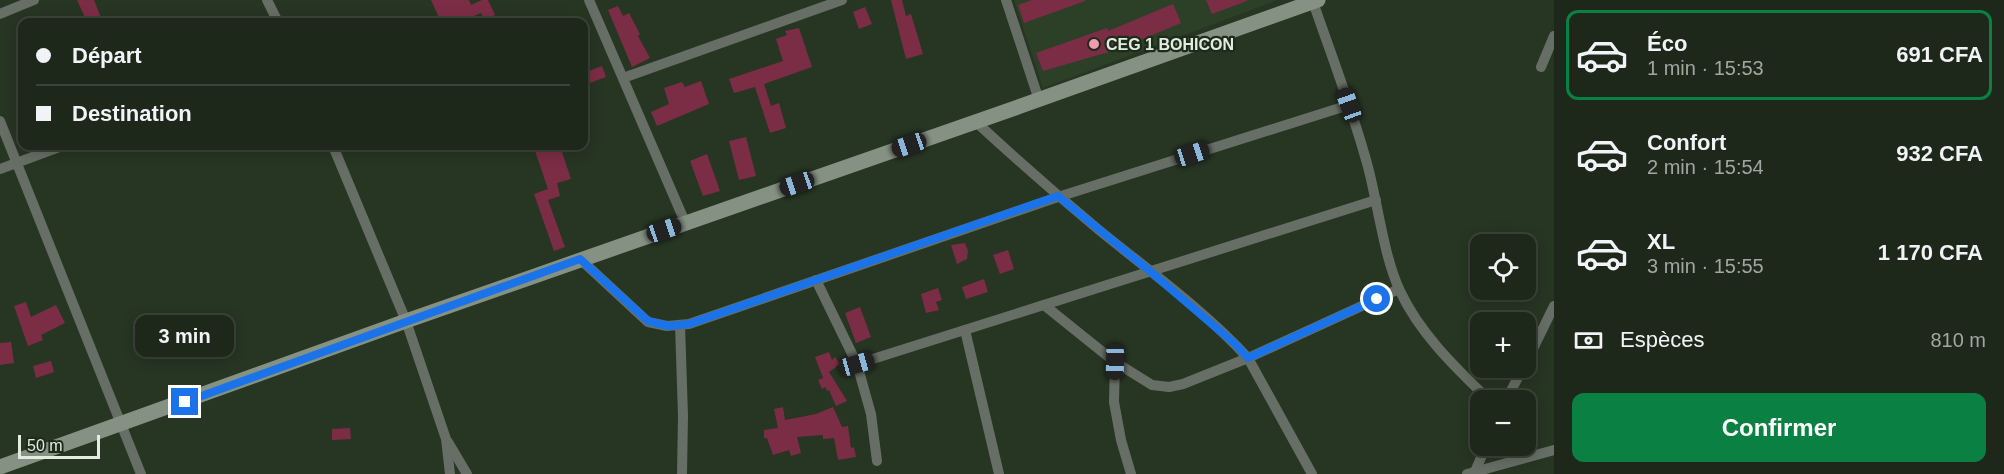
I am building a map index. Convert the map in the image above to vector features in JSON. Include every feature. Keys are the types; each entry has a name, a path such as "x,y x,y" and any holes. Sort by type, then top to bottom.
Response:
{"street":[{"path":"0,14 34,0"},
{"path":"267,0 276,18"},
{"path":"589,0 685,222"},
{"path":"623,78 842,0"},
{"path":"1006,0 1039,100"},
{"path":"0,467 580,259 1316,1 1349,105 1399,290 1411,312 1429,336 1457,370 1478,390"},
{"path":"1541,67 1554,36"},
{"path":"580,259 648,321 668,326 689,324 1058,196 1349,105"},
{"path":"0,121 141,474"},
{"path":"976,122 1058,196 1234,343 1248,358 1312,474"},
{"path":"0,169 50,150"},
{"path":"335,150 406,321 446,439 451,474 466,472 446,439"},
{"path":"857,364 1376,200"},
{"path":"816,280 857,364 871,414 877,461"},
{"path":"1044,305 1115,362 1152,386 1169,387 1183,384 1248,358 1399,290"},
{"path":"1536,344 1553,311"},
{"path":"680,325 682,474"},
{"path":"965,330 999,474"},
{"path":"1115,362 1114,402 1121,440 1131,474"},
{"path":"1472,473 1554,450"},
{"path":"1472,473 1481,456"}],"shaded area":[{"name":"CEG 1 BOHICON","path":"1014,0 1278,0 1043,88"}],"building":[{"path":"77,0 94,0 101,18 85,18"},
{"path":"431,0 469,0 471,5 488,0 495,15 483,18 481,13 469,18 439,18"},
{"path":"891,0 902,0 906,16 911,14 923,54 906,59"},
{"path":"1032,0 1085,1 1024,23 1018,5"},
{"path":"1206,0 1247,0 1247,1 1212,14"},
{"path":"1173,4 1181,23 1119,49 1043,71 1036,53 1107,28 1108,31"},
{"path":"618,6 623,16 629,13 650,58 632,67 608,10"},
{"path":"865,7 872,24 859,29 853,12"},
{"path":"799,28 812,67 764,84 771,106 779,103 786,128 770,133 755,87 734,93 729,79 783,61 776,39 787,35 785,31"},
{"path":"602,66 606,77 588,84 588,71"},
{"path":"701,81 709,104 657,126 651,112 669,104 664,88 682,82 685,87"},
{"path":"746,137 756,176 739,180 729,141"},
{"path":"535,150 561,150 571,179 557,183 560,196 548,200 565,247 554,251 534,194 548,189"},
{"path":"707,154 720,191 703,196 690,161"},
{"path":"965,243 968,251 967,259 957,264 951,245"},
{"path":"1008,250 1014,269 1000,274 993,255"},
{"path":"984,279 988,292 966,299 962,287"},
{"path":"938,288 942,300 936,302 939,310 926,313 921,294"},
{"path":"26,302 31,317 56,305 65,323 41,335 43,340 28,346 14,306"},
{"path":"860,307 871,337 856,343 845,313"},
{"path":"11,342 14,363 0,365 0,343"},
{"path":"829,352 832,360 835,357 840,364 829,372 847,401 836,406 829,390 827,391 825,387 822,389 818,380 823,378 815,357"},
{"path":"51,361 54,372 36,378 33,366"},
{"path":"783,407 785,420 816,414 833,407 842,427 848,426 851,448 854,447 856,457 838,460 834,438 823,439 823,435 797,437 801,453 791,456 789,450 773,455 767,438 764,438 764,430 778,428 774,409"},
{"path":"350,428 351,439 332,440 332,429"}],"place":[{"name":"CEG 1 BOHICON","path":"1094,44"}],"route":[{"path":"185,402 580,259 648,321 668,326 689,324 1058,196 1151,272 1234,343 1248,358 1377,299"}]}
